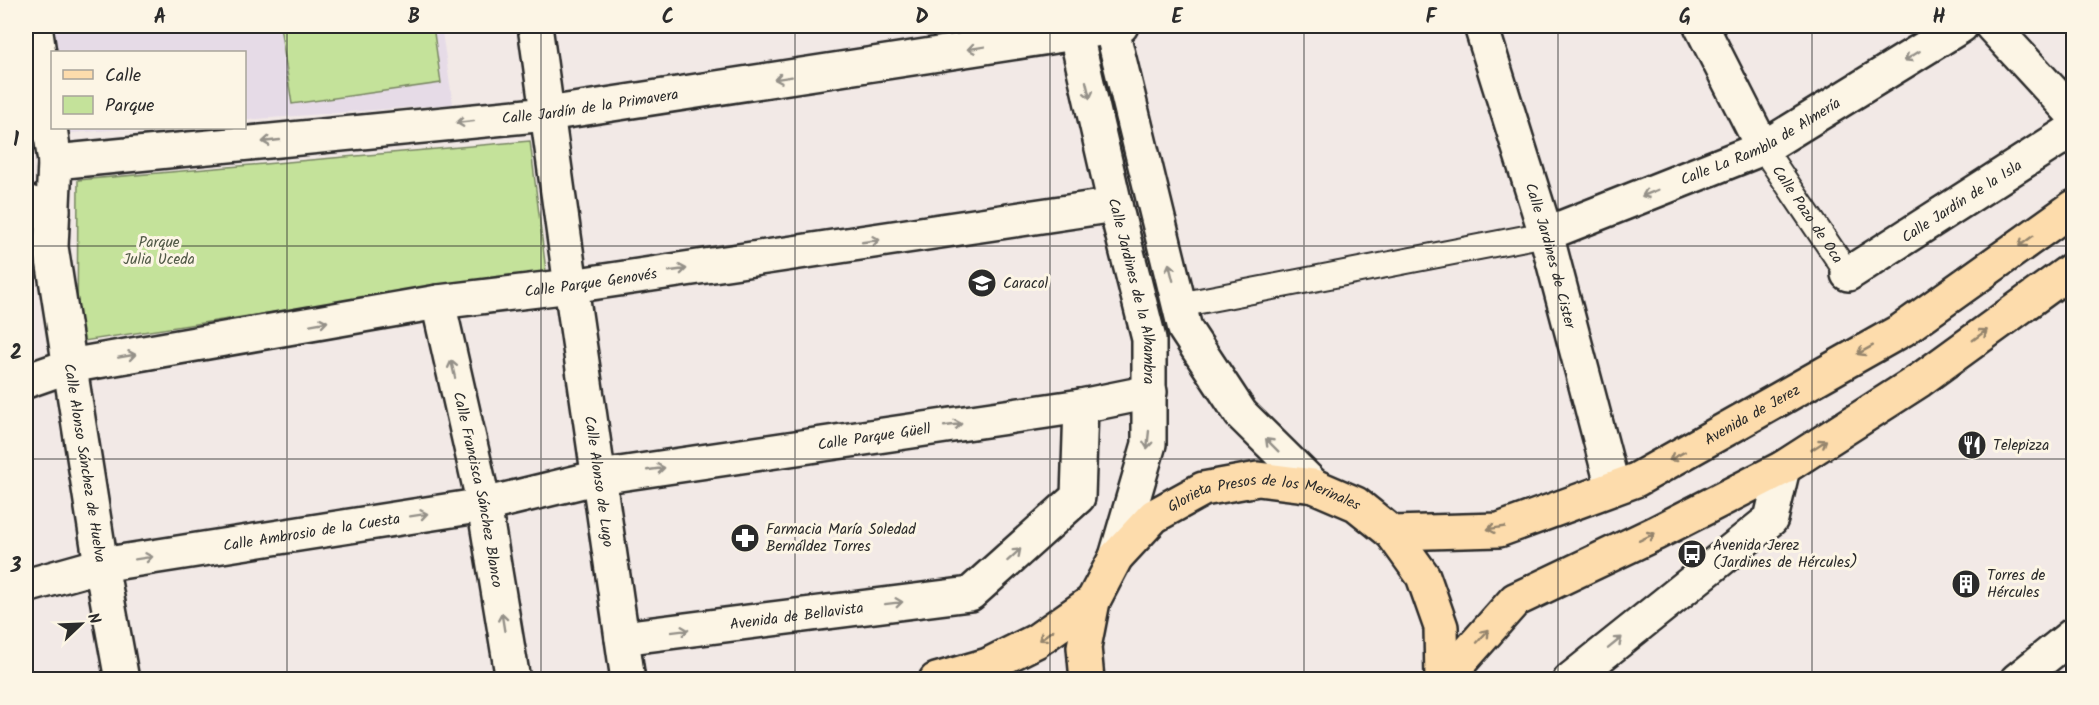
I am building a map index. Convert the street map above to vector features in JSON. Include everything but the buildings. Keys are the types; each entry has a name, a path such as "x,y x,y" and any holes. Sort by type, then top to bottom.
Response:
{"main road":[{"name":"Avenida de Jerez","path":"1392,533 1499,530 1636,480 1902,330 2073,207"},
{"path":"1443,680 1515,600 1656,533 1783,468 1920,380 2073,268"},
{"name":"Glorieta Presos de los Merinales","path":"1087,680 1084,647 1094,601 1116,557 1154,516 1203,489 1258,478 1314,486 1356,504 1392,533 1423,576 1441,627 1443,680"},
{"path":"936,680 988,665 1036,642 1094,601"}],"street":[{"name":"Calle Alonso Sánchez de Huelva","path":"35,26 55,162 39,207 51,246 101,565 122,680"},
{"name":"Calle Alonso de Lugo","path":"535,26 628,680"},
{"name":"Calle Jardín de la Primavera","path":"55,162 547,114 1075,29 1114,26"},
{"path":"1114,26 1185,329 1241,414 1314,486"},
{"name":"Calle Jardines de Cister","path":"1481,26 1546,234 1612,488"},
{"name":"Calle Pazo de Oca","path":"1701,26 1763,148 1848,274"},
{"name":"Calle La Rambla de Almería","path":"1546,234 1763,148 1961,26"},
{"path":"1992,26 2073,115"},
{"name":"Calle Jardines de la Alhambra","path":"1075,29 1115,205 1149,339 1149,444 1116,557"},
{"name":"Calle Jardín de la Isla","path":"1848,274 2073,129"},
{"name":"Calle Parque Genovés","path":"26,381 69,366 438,302 571,286 1115,205"},
{"path":"1179,305 1546,234"},
{"name":"Calle Francisca Sánchez Blanco","path":"438,302 484,505 513,680"},
{"name":"Calle Parque Güell","path":"599,477 1081,406 1150,392"},
{"name":"Avenida de Bellavista","path":"622,638 970,594 1078,497 1081,406"},
{"path":"1570,680 1771,519 1783,468"},
{"name":"Calle Ambrosio de la Cuesta","path":"26,586 101,565 484,505 599,477"},
{"path":"2017,680 2073,634"}],"shaded area":[{"path":"54,26 441,26 453,104 246,120 246,51 58,51"},
{"path":"69,129 124,129 70,133"}],"green space":[{"path":"280,26 433,26 441,83 292,104"},
{"name":"Parque Julia Uceda","path":"530,141 546,271 77,342 78,180"}],"place":[{"name":"Caracol","path":"982,283"},
{"name":"Telepizza","path":"1972,445"},
{"name":"Farmacia María Soledad Bernáldez Torres","path":"745,538"},
{"name":"Avenida Jerez (Jardines de Hércules)","path":"1692,554"},
{"name":"Torres de Hércules","path":"1966,584"}]}
